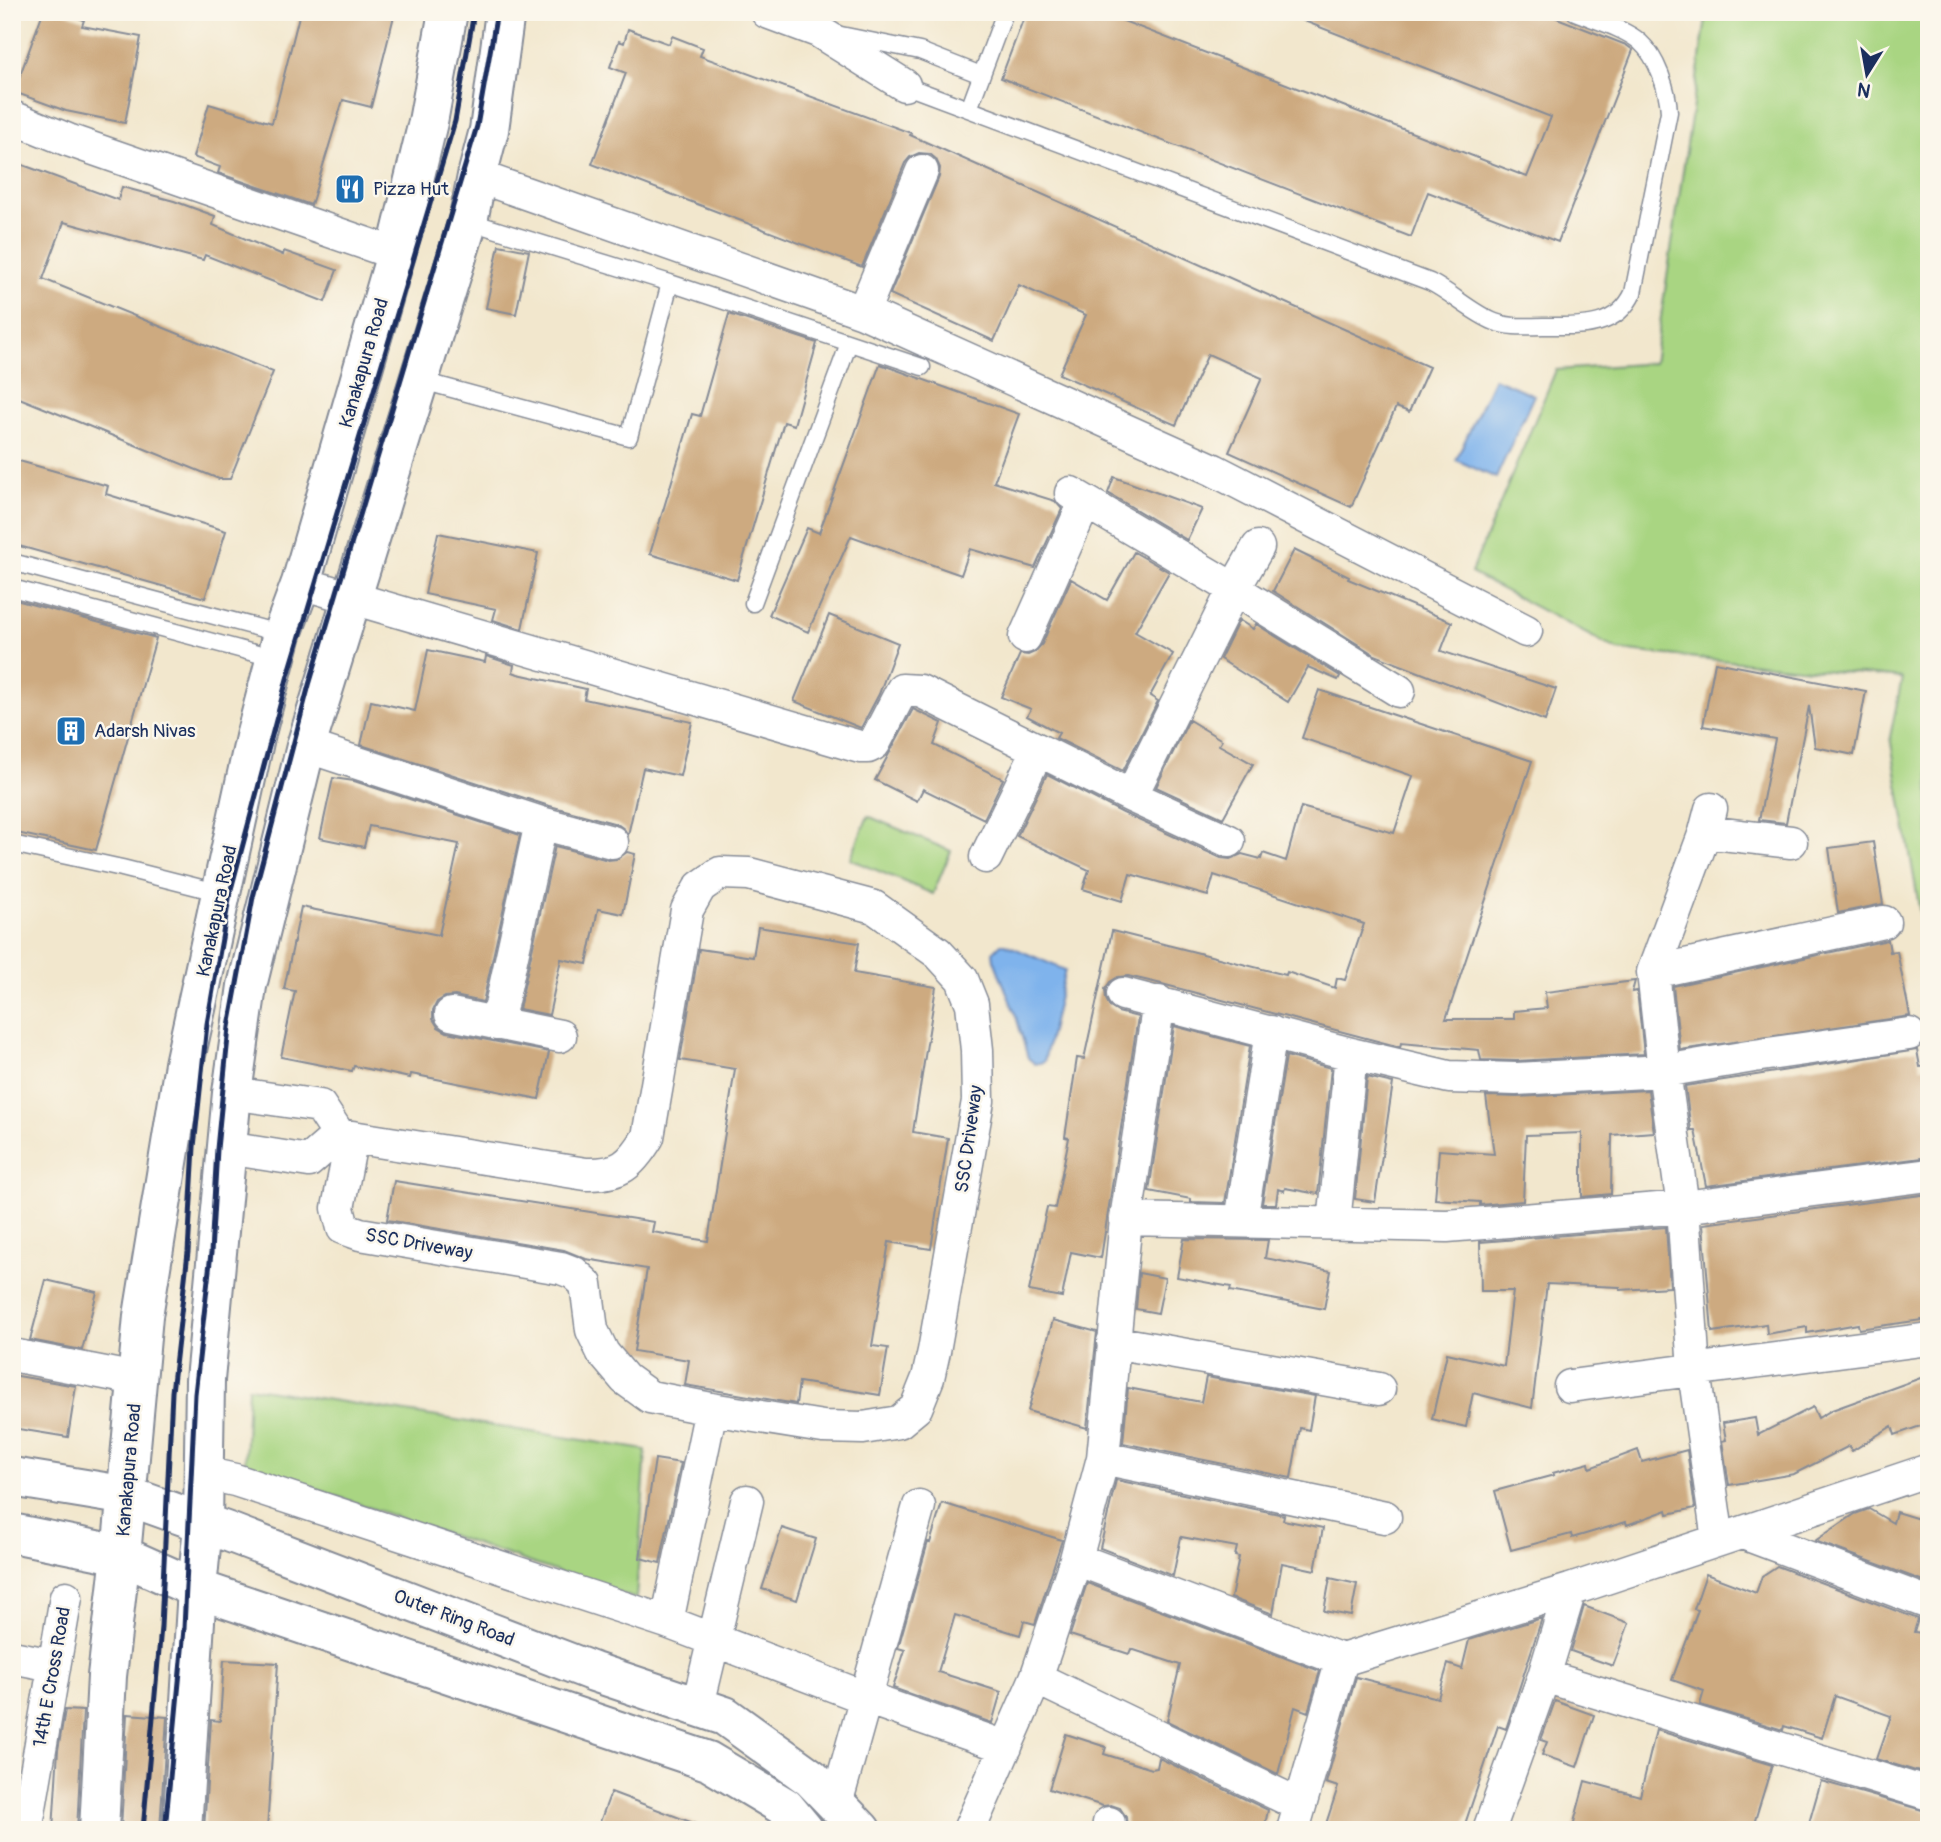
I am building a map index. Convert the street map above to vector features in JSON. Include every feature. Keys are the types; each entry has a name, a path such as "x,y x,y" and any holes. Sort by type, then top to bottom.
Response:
{"main road":[{"name":"Kanakapura Road","path":"99,1830 107,1676 128,1496 136,1379 143,1316 184,1064 255,737 279,647 301,583 396,254 428,122 448,12"},
{"path":"182,1830 203,1525 205,1380 232,1093 247,986 306,746 468,221 489,130 505,12"},
{"name":"Outer Ring Road","path":"12,1477 128,1496 203,1525 232,1533 594,1672 726,1716 811,1778 848,1817"},
{"path":"12,1533 121,1555 197,1589 708,1761 785,1807 804,1830"}],"street":[{"path":"767,12 822,21 904,85"},
{"path":"12,117 68,140 396,254"},
{"path":"863,312 922,171"},
{"path":"477,176 863,312 1214,470 1526,631"},
{"path":"1025,637 1078,497 1399,691"},
{"path":"1131,796 1234,589 1258,547"},
{"path":"301,583 860,747 874,744 902,691 920,691 1131,796 1229,841"},
{"path":"306,746 541,823 612,842"},
{"path":"986,856 1038,750"},
{"path":"1730,1537 1693,1371 1683,1207 1653,972 1708,820 1791,842"},
{"path":"497,1024 541,823"},
{"name":"SSC Driveway","path":"720,873 749,874 874,907 938,954 962,979 972,1004 977,1050 978,1101 934,1351 916,1408 899,1422 863,1428 823,1427 650,1397 625,1379 603,1353 592,1330 586,1284 574,1273 561,1268 360,1234 343,1228 338,1208 345,1136 586,1174 604,1175 622,1169 636,1156 648,1137 687,910 700,887 720,873"},
{"path":"1653,972 1884,922"},
{"path":"1123,994 1449,1077 1516,1079 1664,1071 1909,1034"},
{"path":"969,1830 1036,1678 1076,1559 1103,1458 1126,1219 1158,1002"},
{"path":"451,1014 560,1036"},
{"path":"1241,1221 1270,1032"},
{"path":"1334,1223 1351,1054"},
{"path":"228,1148 309,1161 345,1136 320,1106 232,1093"},
{"path":"1126,1219 1447,1226 1683,1207 1929,1175"},
{"path":"1570,1386 1929,1339"},
{"path":"1113,1342 1379,1389"},
{"path":"12,1355 136,1379"},
{"path":"667,1622 711,1409"},
{"path":"1103,1458 1385,1517"},
{"path":"1076,1559 1342,1660 1570,1590 1929,1470"},
{"path":"203,1473 235,1480 667,1622 866,1698 1006,1747"},
{"path":"698,1705 747,1501"},
{"path":"848,1817 866,1698 919,1506"},
{"path":"1730,1537 1929,1603"},
{"path":"1489,1830 1544,1676 1570,1590"},
{"name":"14th E Cross Road","path":"12,1820 27,1825 66,1597"},
{"path":"12,1657 53,1665"},
{"path":"1036,1678 1296,1818 1342,1660"},
{"path":"1544,1676 1929,1794"}],"lane":[{"path":"969,109 1005,12"},
{"path":"904,85 1430,282 1497,323 1510,326 1589,326 1606,320 1621,310 1628,304 1633,293 1669,112 1669,100 1667,86 1640,41 1575,12"},
{"path":"822,21 920,51 981,75"},
{"path":"468,221 670,283 922,366"},
{"path":"419,380 629,438 670,283"},
{"path":"753,603 849,343"},
{"path":"12,562 279,647"},
{"path":"12,588 279,647"},
{"path":"12,844 122,867 221,893"}],"green space":[{"path":"1707,12 1929,12 1929,965 1890,737 1902,678 1617,650 1471,573 1556,370 1654,363"},
{"path":"868,816 951,851 933,894 850,859"},
{"path":"248,1387 646,1450 636,1599 245,1465"}],"water":[{"path":"1494,378 1534,395 1496,478 1456,460"},
{"path":"1001,944 1065,970 1044,1062 1035,1064 1028,1058 1016,1016 994,960 993,952"}],"building":[{"path":"43,12 63,12 84,20 82,26 141,37 125,123 66,111 14,92"},
{"path":"300,12 395,12 371,107 343,100 311,205 218,173 220,167 193,157 209,104 272,123"},
{"path":"1026,12 1120,12 1118,19 1527,177 1551,117 1286,14 1287,12 1542,12 1633,50 1558,242 1428,192 1411,237 1001,78"},
{"path":"628,29 669,44 672,36 703,48 700,56 911,133 910,135 1429,367 1409,412 1396,407 1351,507 1229,452 1262,378 1208,354 1176,425 1059,374 1086,315 1019,285 994,341 890,294 939,177 940,168 930,154 919,153 905,163 862,267 592,164 626,73 610,67 619,41 624,43"},
{"path":"12,161 118,200 122,187 174,201 215,216 213,225 283,255 284,251 337,270 325,302 205,255 203,260 64,222 43,279 273,372 230,479 219,479 12,395"},
{"path":"499,245 529,251 516,314 486,308"},
{"path":"729,314 817,343 794,425 784,422 737,580 650,554 692,414 700,416"},
{"path":"880,364 1019,414 994,482 1055,501 1062,509 1035,568 970,549 961,575 851,536 808,632 769,615 807,528 819,533"},
{"path":"12,459 108,486 106,494 226,531 205,598 12,544"},
{"path":"1114,477 1202,509 1187,540 1108,493"},
{"path":"438,533 538,553 522,629 493,620 496,609 425,594"},
{"path":"1294,550 1349,577 1348,579 1452,622 1441,651 1556,689 1545,721 1375,655 1273,591"},
{"path":"1134,552 1169,572 1135,632 1173,654 1150,696 1158,701 1123,771 1056,738 1059,733 1027,716 1031,709 1001,697 1020,654 1035,652 1042,644 1071,579 1107,600"},
{"name":"Adarsh Nivas","path":"12,599 156,638 96,850 12,832"},
{"path":"829,615 898,643 879,694 861,728 794,701"},
{"path":"1239,620 1253,629 1256,624 1340,676 1338,680 1308,667 1288,702 1220,659"},
{"path":"428,650 485,662 486,656 514,665 513,672 518,674 586,689 584,699 692,722 680,776 643,768 628,835 617,824 546,805 361,745 371,701 415,711"},
{"path":"1715,662 1866,691 1854,755 1815,747 1809,706 1786,823 1759,820 1775,739 1703,726"},
{"path":"1319,690 1532,761 1446,1019 1514,1019 1514,1011 1547,1008 1545,992 1635,981 1632,992 1637,991 1644,1054 1516,1061 1481,1060 1479,1050 1401,1043 1400,1047 1162,984 1128,976 1118,977 1105,989 1110,1007 1138,1017 1101,1258 1071,1252 1062,1297 1029,1291 1047,1207 1055,1208 1069,1138 1065,1137 1077,1058 1084,1059 1112,931 1286,975 1287,972 1335,988 1337,978 1345,980 1364,924 1214,875 1208,896 1130,874 1122,901 1083,889 1089,870 1017,836 1047,774 1221,858 1230,859 1242,854 1261,859 1263,853 1286,861 1301,807 1394,833 1413,776 1302,738"},
{"path":"913,709 942,723 934,745 1003,779 984,819 923,789 917,801 875,780"},
{"path":"1189,720 1222,740 1219,745 1253,764 1223,818 1156,787"},
{"path":"333,778 354,781 520,835 483,1002 455,996 445,997 437,1002 433,1019 438,1027 447,1032 549,1052 539,1099 411,1074 410,1078 354,1066 352,1071 281,1057 295,991 284,989 301,907 439,935 459,844 369,826 364,847 320,838"},
{"path":"1873,842 1883,904 1838,913 1829,848"},
{"path":"555,846 608,860 617,859 627,852 635,854 623,914 598,909 587,964 561,959 549,1015 519,1009"},
{"path":"758,927 859,943 854,973 936,987 913,1132 948,1138 931,1249 889,1242 872,1346 888,1348 880,1395 799,1382 796,1404 685,1385 689,1360 634,1351 647,1269 586,1259 564,1250 387,1220 394,1181 654,1222 652,1232 708,1241 735,1069 680,1060 699,949 753,957"},
{"path":"1888,940 1890,952 1897,951 1910,1016 1680,1050 1673,986"},
{"path":"1174,1026 1250,1046 1225,1203 1191,1202 1191,1199 1149,1191"},
{"path":"1917,1050 1920,1067 1929,1066 1929,1157 1706,1186 1695,1130 1691,1130 1685,1086"},
{"path":"1286,1056 1331,1068 1318,1194 1278,1189 1276,1204 1262,1204"},
{"path":"1367,1077 1393,1083 1375,1202 1355,1199"},
{"path":"1648,1090 1654,1132 1612,1135 1611,1194 1582,1197 1582,1133 1526,1135 1523,1201 1480,1205 1480,1202 1435,1199 1439,1150 1494,1154 1486,1096 1517,1097"},
{"path":"1929,1194 1929,1319 1859,1329 1858,1324 1807,1333 1807,1327 1767,1334 1766,1324 1712,1332 1703,1224"},
{"path":"1666,1227 1670,1287 1620,1290 1620,1287 1547,1284 1532,1408 1473,1393 1466,1427 1432,1419 1447,1353 1504,1366 1513,1291 1481,1291 1480,1242"},
{"path":"1184,1239 1268,1240 1265,1258 1331,1271 1324,1309 1230,1291 1231,1287 1177,1277"},
{"path":"1139,1273 1165,1278 1158,1313 1136,1309"},
{"path":"46,1280 97,1292 82,1350 30,1340"},
{"path":"1053,1320 1097,1332 1087,1428 1028,1411"},
{"path":"12,1375 76,1386 68,1437 12,1428"},
{"path":"1929,1375 1929,1423 1895,1435 1892,1426 1852,1451 1849,1446 1794,1474 1729,1485 1722,1441 1726,1440 1723,1423 1755,1418 1758,1435 1813,1407 1818,1418 1832,1410"},
{"path":"1206,1377 1315,1396 1309,1430 1300,1428 1291,1478 1123,1443 1128,1388 1201,1402"},
{"path":"1638,1450 1642,1462 1687,1450 1695,1508 1668,1514 1667,1510 1627,1525 1626,1522 1572,1538 1571,1534 1511,1550 1495,1491 1589,1463 1590,1468"},
{"path":"655,1459 681,1463 660,1563 640,1558"},
{"path":"1116,1480 1284,1515 1283,1520 1323,1528 1315,1570 1282,1563 1273,1614 1231,1598 1239,1557 1235,1556 1237,1547 1181,1537 1173,1576 1100,1548"},
{"path":"942,1503 1062,1540 1035,1624 1024,1621 1020,1635 955,1615 938,1672 1001,1692 992,1723 893,1688 905,1650 898,1648"},
{"path":"1869,1509 1893,1523 1896,1512 1929,1522 1929,1583 1815,1541 1855,1514"},
{"path":"782,1528 816,1539 797,1600 762,1589"},
{"path":"1777,1566 1918,1619 1914,1632 1929,1634 1929,1775 1876,1759 1891,1716 1835,1696 1822,1738 1784,1726 1783,1730 1700,1705 1704,1691 1672,1680 1698,1610 1694,1609 1706,1574 1756,1593 1762,1576"},
{"path":"1330,1578 1357,1584 1351,1616 1324,1611"},
{"path":"1087,1583 1320,1671 1308,1712 1295,1707 1278,1774 1167,1721 1180,1665 1131,1649 1129,1654 1070,1635"},
{"path":"1584,1606 1629,1623 1613,1666 1571,1651"},
{"path":"1542,1618 1506,1729 1498,1726 1463,1830 1324,1830 1338,1787 1326,1783 1356,1677 1438,1698 1448,1664 1462,1669 1469,1640"},
{"path":"224,1660 278,1663 267,1830 204,1830 211,1720 220,1721"},
{"path":"1555,1701 1594,1715 1577,1767 1542,1755 1547,1742 1541,1740"},
{"path":"65,1710 83,1711 77,1830 53,1830 58,1750"},
{"path":"127,1714 167,1717 160,1830 121,1830"},
{"path":"1656,1730 1772,1765 1752,1830 1572,1830 1585,1781 1640,1796"},
{"path":"1066,1734 1106,1747 1104,1754 1152,1769 1157,1768 1159,1758 1268,1810 1264,1830 1127,1830 1126,1817 1120,1808 1103,1806 1049,1789"},
{"path":"1821,1781 1929,1812 1929,1830 1807,1830"},
{"path":"611,1792 704,1827 703,1830 597,1830"}],"railway":[{"path":"143,1830 161,1627 172,1392 188,1252 194,1147 207,1024 230,893 287,679 455,121 474,12"},
{"path":"165,1830 184,1629 195,1394 211,1253 217,1149 229,1027 253,897 309,685 477,126 497,12"}],"place":[{"name":"Pizza Hut","path":"350,189"},
{"name":"Adarsh Nivas","path":"71,731"}]}
